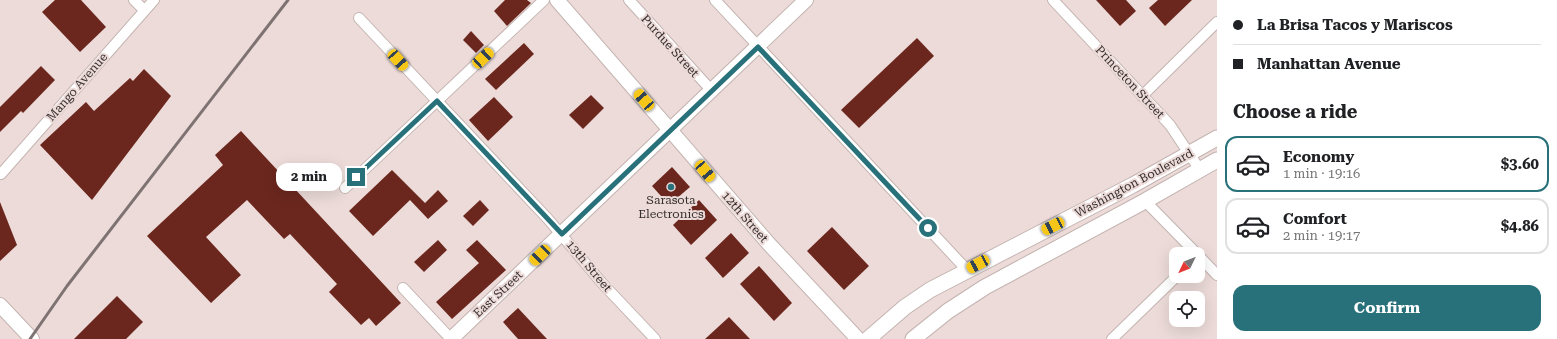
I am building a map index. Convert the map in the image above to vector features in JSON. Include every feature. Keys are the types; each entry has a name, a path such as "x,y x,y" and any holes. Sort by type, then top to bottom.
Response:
{"main road":[{"name":"Washington Boulevard","path":"868,339 930,290 1134,185 1217,138"},
{"name":"Washington Boulevard","path":"913,339 948,311 985,287 1145,202 1217,160"}],"street":[{"path":"134,0 144,10"},
{"name":"Mango Avenue","path":"1,174 154,0"},
{"path":"345,188 544,0"},
{"name":"12th Street","path":"557,0 769,244 858,339"},
{"name":"Purdue Street","path":"629,0 712,91"},
{"path":"715,0 967,270"},
{"name":"Princeton Street","path":"1053,0 1170,126 1200,170"},
{"name":"East Street","path":"451,339 758,47 804,1"},
{"name":"13th Street","path":"360,18 562,234 607,288 654,339"},
{"path":"1142,96 1217,22"},
{"path":"1145,202 1190,247"},
{"path":"1205,262 1217,275"},
{"path":"1112,339 1170,283"},
{"path":"404,288 451,339"},
{"path":"0,305 32,339"}],"building":[{"path":"55,0 81,0 106,27 80,52 42,12"},
{"path":"505,0 527,0 531,3 507,26 494,11"},
{"path":"1096,0 1126,0 1136,11 1120,26"},
{"path":"1158,0 1192,0 1165,26 1149,8"},
{"path":"471,31 484,45 476,53 463,40"},
{"path":"917,38 934,56 859,128 841,110"},
{"path":"524,43 534,54 496,90 485,79"},
{"path":"41,66 55,80 23,113 21,111 0,132 0,107"},
{"path":"144,69 171,96 92,200 40,145 86,102 94,111 130,78 133,81"},
{"path":"591,95 604,108 583,129 569,115"},
{"path":"494,97 513,117 488,141 469,120"},
{"path":"241,131 401,303 376,326 369,318 361,325 329,292 337,284 290,234 284,239 247,200 206,237 241,275 211,303 147,236 223,165 215,155"},
{"name":"Sarasota Electronics","path":"672,167 690,187 669,205 652,186"},
{"path":"392,170 425,203 438,190 448,201 428,219 410,200 373,236 349,211"},
{"path":"480,200 489,210 473,226 463,216"},
{"path":"699,200 717,220 691,245 673,225"},
{"path":"0,202 17,245 0,261"},
{"path":"832,227 869,266 844,290 807,251"},
{"path":"731,233 749,253 723,278 705,258"},
{"path":"438,240 447,250 424,272 414,262"},
{"path":"477,240 506,270 452,319 436,302 479,263 466,250"},
{"path":"759,266 792,303 774,321 740,284"},
{"path":"117,296 143,322 126,339 74,339"},
{"path":"518,308 547,339 518,339 503,322"},
{"path":"729,317 750,339 705,339"}],"railway":[{"path":"30,339 67,286 288,0"}],"place":[{"name":"Sarasota Electronics","path":"671,187"}],"route":[{"path":"356,177 437,101 562,234 758,47 928,228"}]}
